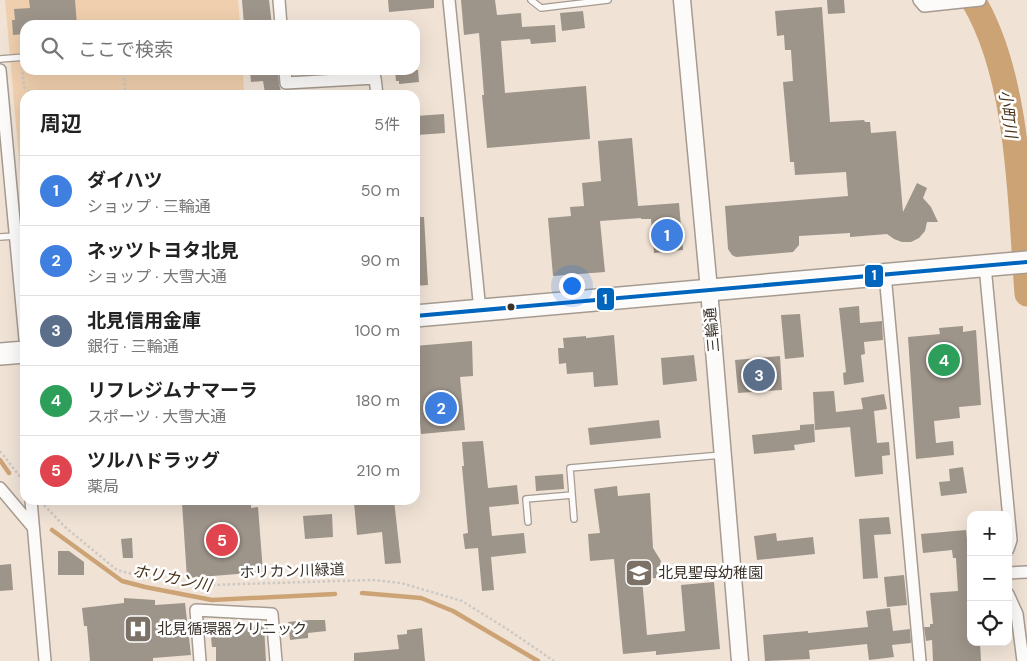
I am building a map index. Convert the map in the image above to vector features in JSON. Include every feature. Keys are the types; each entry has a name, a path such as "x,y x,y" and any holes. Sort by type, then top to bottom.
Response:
{"highway":[{"path":"420,316 1027,262"},
{"path":"0,354 20,352"}],"street":[{"path":"279,0 281,20"},
{"path":"449,0 480,311"},
{"name":"三輪通","path":"682,0 709,290 740,661"},
{"path":"919,0 924,6 980,0"},
{"path":"285,75 286,84 375,78 376,90"},
{"path":"0,78 20,282"},
{"path":"995,265 1009,511"},
{"path":"885,274 920,661"},
{"path":"0,488 32,526"},
{"path":"31,505 45,661"},
{"path":"1011,601 1017,614 1023,661"},
{"path":"200,661 196,610 272,614 276,661"}],"lane":[{"path":"531,0 541,8 608,0"},
{"path":"0,59 20,58"},
{"path":"0,237 16,236"},
{"path":"574,518 570,468 723,455"},
{"path":"528,522 526,499 572,495"}],"path":[{"path":"24,75 24,87 27,90"},
{"path":"124,75 125,90"},
{"path":"0,451 20,477"},
{"name":"ホリカン川緑道","path":"45,505 65,527 117,570 178,583 208,585 372,580 400,583 462,601 554,661"}],"shaded area":[{"path":"5,0 238,0 240,20 20,20 20,75 243,75 244,90 20,90 20,170"}],"building":[{"path":"29,0 75,0 77,20 20,20 20,34 13,35 12,20 15,20 14,9 30,8"},
{"path":"242,0 269,0 271,20 244,20"},
{"path":"388,0 434,0 434,8 389,12"},
{"path":"461,0 495,0 497,15 521,13 522,27 555,25 556,42 531,44 530,39 501,41 505,93 586,86 590,139 487,148 479,33 464,35"},
{"path":"827,0 844,0 845,13 828,14"},
{"path":"822,7 830,122 864,120 865,122 870,122 871,133 896,131 903,212 917,183 927,188 923,198 931,207 938,222 927,222 925,231 919,238 911,242 902,242 887,234 850,237 850,233 799,236 799,245 793,252 736,257 728,249 725,206 848,196 846,172 795,175 794,162 790,162 783,82 793,81 791,50 785,50 784,35 777,36 775,11"},
{"path":"583,11 585,28 562,31 560,13"},
{"path":"250,75 278,75 281,90 264,90 263,81 251,82"},
{"path":"395,75 418,75 419,82 399,84 399,81 396,81"},
{"path":"444,114 445,133 420,135 420,116"},
{"path":"632,138 638,206 679,203 683,250 654,253 651,219 600,221 605,272 553,276 548,218 571,216 570,207 584,206 582,183 601,181 598,141"},
{"path":"420,217 424,217 428,285 420,286"},
{"path":"859,306 860,323 882,321 883,340 864,342 865,354 861,355 864,382 844,385 843,373 846,372 839,308"},
{"path":"800,314 804,357 785,359 781,315"},
{"path":"963,326 963,332 976,330 981,405 959,407 960,418 934,421 936,443 953,441 954,455 916,459 908,337 940,334 939,328"},
{"path":"614,335 618,385 594,387 593,372 567,374 566,363 559,364 558,348 564,348 563,338"},
{"path":"472,341 473,376 460,377 465,430 421,434 420,346"},
{"path":"694,355 697,381 663,385 661,358"},
{"path":"780,356 782,390 738,393 735,360"},
{"path":"834,391 836,412 863,409 861,398 884,394 887,409 874,411 877,443 889,442 890,455 882,456 883,474 855,477 850,427 815,430 813,392"},
{"path":"659,420 661,438 590,445 588,428"},
{"path":"814,424 815,442 794,445 795,450 754,454 752,435 800,430 800,425"},
{"path":"483,441 488,488 517,485 519,504 489,507 492,536 524,533 526,553 491,557 494,590 482,591 478,548 465,549 463,534 468,533 462,466 464,466 462,442"},
{"path":"963,467 967,493 941,496 939,482 950,481 949,469"},
{"path":"563,474 564,489 536,491 535,476"},
{"path":"617,486 618,496 650,493 653,548 661,561 656,578 642,579 647,635 685,631 681,585 714,582 720,649 656,655 656,651 623,654 614,559 590,561 588,534 600,533 594,489"},
{"path":"182,505 251,505 251,508 258,507 263,572 187,578"},
{"path":"354,505 395,505 401,563 385,564 382,532 357,535"},
{"path":"332,514 333,537 305,539 303,516"},
{"path":"889,517 891,534 874,535 878,578 863,579 859,519"},
{"path":"966,530 967,646 980,646 981,661 933,661 932,640 926,641 924,627 930,627 930,624 933,624 930,593 958,591 956,558 953,558 952,550 923,553 921,534"},
{"path":"776,533 777,541 813,537 815,554 757,560 754,536"},
{"path":"132,538 133,558 123,558 121,539"},
{"path":"58,551 69,551 84,562 84,575 58,575"},
{"path":"11,564 13,590 0,591 0,565"},
{"path":"904,575 907,605 887,607 884,577"},
{"path":"124,598 155,600 155,605 185,603 191,655 153,658 153,661 90,661 87,626 84,626 82,608 124,603"},
{"path":"890,608 893,631 910,629 911,643 892,645 894,657 869,660 867,644 809,650 810,659 765,661 763,635 868,627 866,611"},
{"path":"325,620 326,631 308,633 308,638 290,640 288,622"},
{"path":"234,626 234,628 264,626 266,661 216,661 216,647 212,647 210,628"},
{"path":"422,628 425,661 354,661 354,653 399,649 397,635 407,634 407,630"}],"waterway":[{"name":"小町川","path":"973,0 989,31 1009,104 1019,182 1027,294"},
{"name":"ホリカン川","path":"0,460 9,473"},
{"name":"ホリカン川","path":"52,530 122,581 145,587 212,600 335,594"},
{"name":"ホリカン川","path":"362,593 421,598 453,611 538,661"}],"transit line":[{"name":"1","path":"420,316 1027,262"}],"place":[{"name":"ダイハツ","path":"667,235"},
{"name":"リフレジムナマーラ","path":"944,360"},
{"name":"北見信用金庫","path":"759,375"},
{"name":"ネッツトヨタ北見","path":"441,408"},
{"name":"ツルハドラッグ","path":"222,540"},
{"name":"北見聖母幼稚園","path":"639,573"},
{"name":"北見循環器クリニック","path":"138,629"}]}
